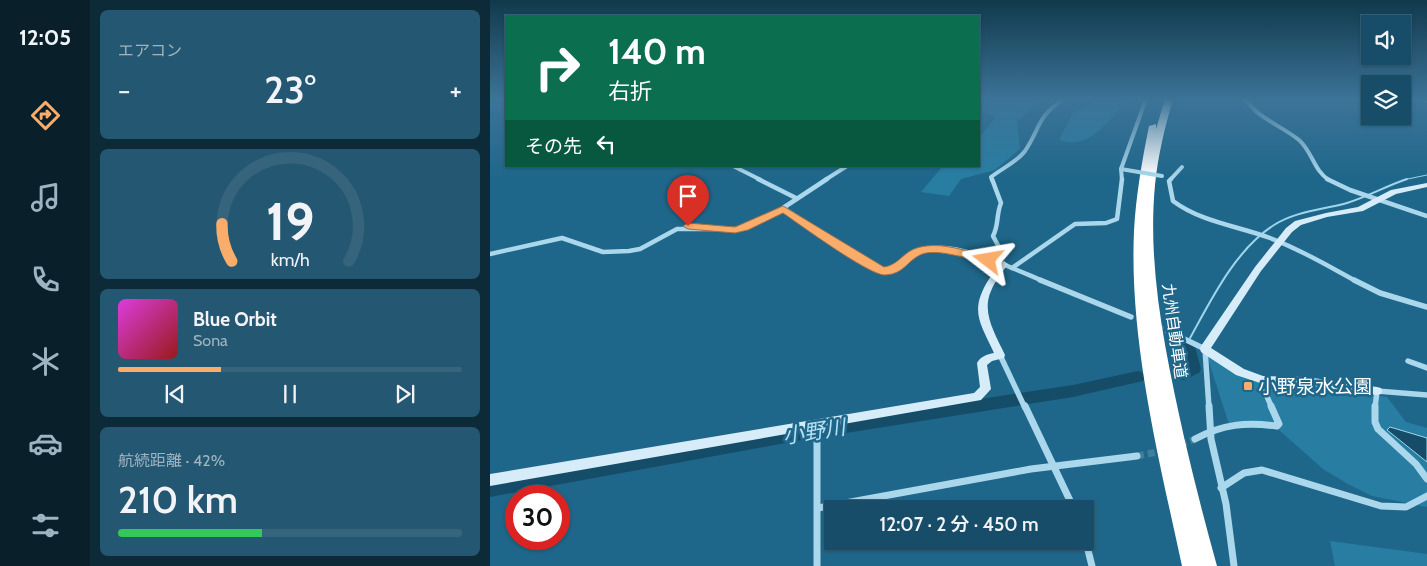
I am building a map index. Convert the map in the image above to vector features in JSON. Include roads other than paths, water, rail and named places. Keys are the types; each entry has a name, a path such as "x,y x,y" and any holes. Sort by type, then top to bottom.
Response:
{"highway":[{"name":"九州自動車道","path":"1153,125 1142,176 1139,212 1142,298 1157,412 1191,566"},
{"name":"九州自動車道","path":"1162,125 1151,171 1149,205 1151,277 1172,415 1208,566"}],"street":[{"path":"1005,265 1002,253 993,236 998,226 996,216 1001,203 991,177 1024,152 1037,125"},
{"path":"1070,500 982,316 981,301 987,287 1005,265 1075,224 1080,222 1101,224 1117,219 1122,183 1121,169 1137,125"},
{"path":"1276,125 1300,140 1319,172 1333,182 1427,216"},
{"path":"735,167 796,198"},
{"path":"490,254 562,238 571,238 588,248 606,252 625,251 640,249 667,232 676,229 708,227 735,230 745,228 783,208 845,167"},
{"path":"1169,178 1182,167"},
{"path":"1121,169 1169,178"},
{"path":"1169,178 1172,195 1176,203 1226,225 1276,240 1332,266 1367,287 1427,307"},
{"path":"1234,566 1210,430 1201,347 1233,304 1276,240 1298,223 1326,215 1360,209 1378,198 1394,192 1427,185"},
{"path":"783,208 862,260 883,271 898,268 916,252 931,248 1005,265 1131,317"},
{"path":"1178,336 1201,347 1240,372 1263,380 1306,381 1377,391 1427,395"},
{"path":"490,480 977,397 986,389 982,363 985,360 1000,355"},
{"path":"1408,361 1427,368"},
{"path":"1196,439 1217,426 1244,423 1277,426 1279,424 1264,392 1263,380"},
{"path":"1377,391 1375,417 1378,428 1409,457 1427,479"},
{"path":"817,425 817,566"},
{"path":"818,508 1054,466 1137,456"},
{"path":"1221,488 1244,473 1262,470 1381,506 1406,507 1427,496"},
{"path":"1088,550 1092,566"}],"waterway":[{"path":"1406,179 1427,175"},
{"path":"1189,340 1225,277 1247,248 1260,235 1282,220 1354,201 1406,179"},
{"name":"小野川","path":"1184,375 1194,369 1188,343"},
{"name":"小野川","path":"490,489 802,433 1073,391 1138,377"}],"tunnel":[{"path":"1158,327 1178,336"},
{"path":"1180,445 1195,439"},
{"path":"1137,456 1162,451"}],"place":[{"name":"小野泉水公園","path":"1248,386"}]}
